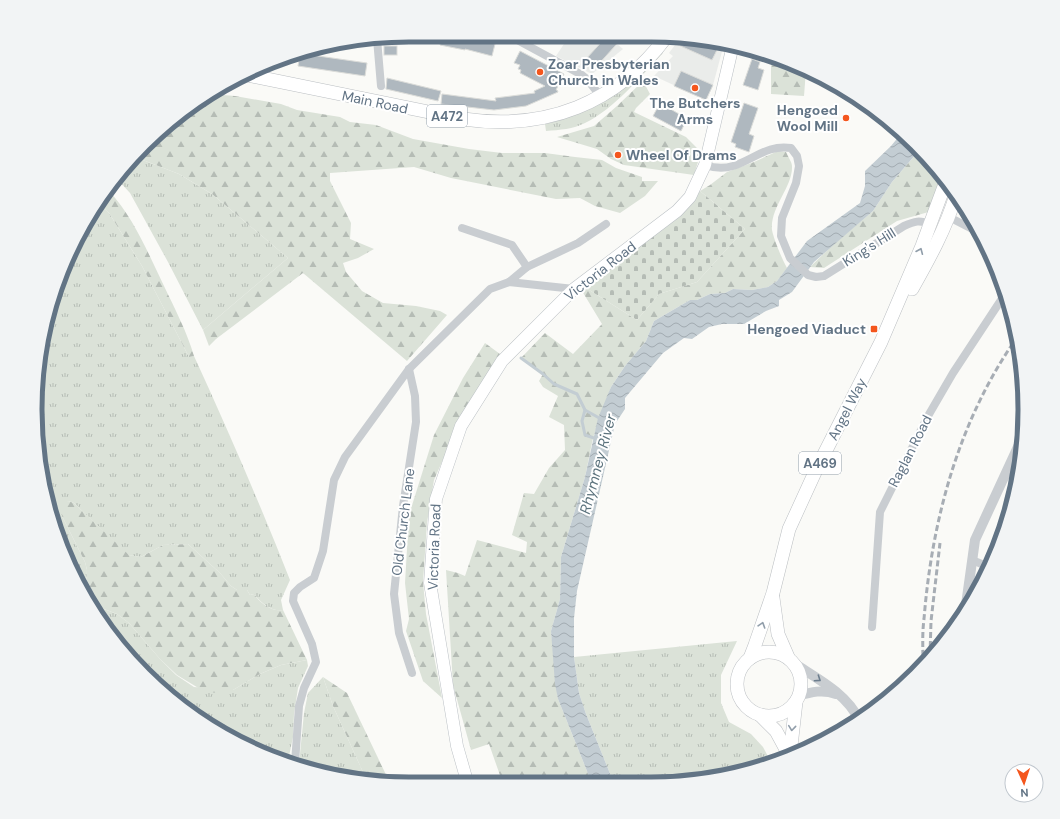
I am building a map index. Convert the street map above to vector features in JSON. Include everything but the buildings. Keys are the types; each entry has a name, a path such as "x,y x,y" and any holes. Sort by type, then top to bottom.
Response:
{"main road":[{"name":"Main Road","path":"254,77 399,107 484,122 521,121 545,118 568,111 601,97 638,68 661,42"},
{"name":"Victoria Road","path":"466,777 457,746 430,584 436,499 461,426 502,361 574,289 678,211 690,197 705,165 732,51"},
{"name":"A469","path":"882,339 931,224 944,188"},
{"name":"A469","path":"882,339 922,270 949,217 954,202"},
{"name":"Angel Way","path":"750,658 773,593 788,529 882,339"},
{"name":"Angel Way","path":"773,593 778,634 791,661"},
{"path":"787,750 776,731 760,715 750,710 743,703 738,694 736,684 742,665 759,653 779,653 791,661 799,673 801,683 797,699 791,749"},
{"path":"760,715 770,716 780,714 789,709 797,699"}],"street":[{"path":"521,42 582,75 601,97"},
{"path":"377,44 381,86"},
{"name":"King's Hill","path":"705,165 715,168 732,166 759,153 777,147 791,148 798,156 799,166 796,183 782,218 781,236 790,258 808,275 824,276 912,222 920,221 931,224"},
{"path":"949,217 970,228"},
{"path":"295,758 299,706 304,688 316,662 312,644 293,601 294,593 314,578 323,550 334,480 345,457 409,369 490,289 509,282 527,267 578,243 606,224"},
{"path":"462,228 512,245 527,267"},
{"path":"509,282 574,289"},
{"name":"Raglan Road","path":"872,627 880,512 928,416 953,373 1001,300"},
{"name":"Old Church Lane","path":"409,369 416,396 416,422 403,506 394,594 399,632 412,673"},
{"path":"967,596 975,540 1015,452"},
{"path":"972,560 983,565"},
{"path":"791,661 840,695 849,704 856,715"},
{"path":"797,699 810,692 828,691 840,695"}],"shaded area":[{"path":"565,42 614,42 623,49 592,74 556,56"},
{"path":"676,43 723,49 713,85 706,100 654,76 673,56 669,53"}],"green space":[{"path":"662,51 663,53 617,101 596,117 576,127 546,131 545,124 579,113 610,97 637,76"},
{"path":"771,63 805,77 804,96 771,94"},
{"path":"643,81 650,94 634,112 686,137 701,152 694,175 624,165 611,159 597,149 557,137 594,126"},
{"path":"220,95 281,104 297,110 340,117 350,122 376,125 413,139 469,149 502,153 545,153 602,160 616,168 642,177 642,181 658,181 645,196 620,213 595,206 580,198 556,199 451,178 414,167 330,173 330,181 351,223 350,239 374,249 358,258 343,263 346,272 362,291 383,303 416,306 440,311 447,315 407,361 303,273 216,339 209,346 203,330 288,258 212,194 179,174 141,159 167,133 205,104"},
{"path":"778,151 786,152 791,161 792,166 789,182 774,213 772,222 774,239 787,268 777,281 768,287 752,290 733,289 725,293 710,294 697,300 690,300 654,321 646,341 625,366 611,387 593,438 585,477 561,557 560,599 551,631 558,699 589,777 501,777 489,744 471,750 453,685 446,570 465,576 477,540 526,553 527,542 512,535 524,493 534,494 549,468 565,450 564,425 549,417 558,396 543,387 539,381 543,374 521,358 545,333 573,354 602,324 582,291 586,288 637,320 659,294 697,282 745,229 700,191 727,172"},
{"path":"915,155 941,184 932,211 897,221 824,268 810,267 835,243 873,211 892,182"},
{"path":"141,159 179,174 212,194 288,258 203,330 130,193 121,183"},
{"path":"700,191 745,229 697,282 659,294 637,320 586,288 682,212"},
{"path":"112,194 118,201 140,236 188,338 194,356 189,357 142,266 109,213 103,206"},
{"path":"103,206 109,213 142,266 189,357 194,356 255,495 290,580 281,600 283,610 275,610 263,604 254,594 250,595 247,590 237,590 231,586 220,573 188,544 163,545 141,557 128,555 74,503 68,501 62,516 85,562 87,570 86,584 70,550 62,528 49,481 43,434 43,385 49,338 62,291 80,247"},
{"path":"485,343 500,354 466,407 434,480 427,523 423,582 426,614 442,698 423,681 406,631 409,619 405,583 409,515 434,435 463,378"},
{"path":"68,501 74,503 129,555 141,557 163,545 188,544 220,573 231,586 237,590 247,590 250,595 254,594 263,604 275,610 283,610 307,660 281,665 260,674 233,690 220,693 205,692 177,675 160,659 129,623 117,614 100,607 86,584 87,570 85,562 62,516 62,505"},
{"path":"100,607 117,614 129,623 176,675 194,687 233,690 260,674 281,665 307,660 308,666 298,688 294,714 293,737 289,756 247,739 205,715 167,686 133,652"},
{"path":"737,641 721,675 721,703 729,722 751,734 763,747 768,757 722,770 698,774 650,777 611,777 579,693 574,657"},
{"path":"323,677 333,706 364,774 338,770 299,760 304,713 308,693"},
{"path":"323,677 347,693 387,776 364,774 333,706"}],"water":[{"name":"Rhymney River","path":"898,138 915,155 892,182 873,211 814,262 792,292 779,300 779,306 766,311 744,324 722,324 709,327 692,339 684,338 663,353 625,398 625,409 615,424 577,591 574,618 574,657 579,693 611,777 589,777 558,699 555,684 551,631 560,599 561,557 585,477 598,418 611,387 625,366 646,341 654,321 690,300 697,300 710,294 725,293 733,289 752,290 768,287 777,281 807,241 860,203 865,186 865,171"}],"waterway":[{"name":"Rhymney River","path":"521,358 554,384 577,394 585,410 601,419"},
{"name":"Rhymney River","path":"585,410 582,421 585,435 597,439"}],"railway":[{"path":"923,656 923,630 928,582 934,544 952,471 964,436 980,401 997,368 1012,345"},
{"path":"930,648 931,621 940,543"}],"place":[{"name":"Zoar Presbyterian Church in Wales","path":"540,72"},
{"name":"The Butchers Arms","path":"695,88"},
{"name":"Hengoed Wool Mill","path":"846,118"},
{"name":"Wheel Of Drams","path":"618,155"},
{"name":"Hengoed Viaduct","path":"874,329"}]}
